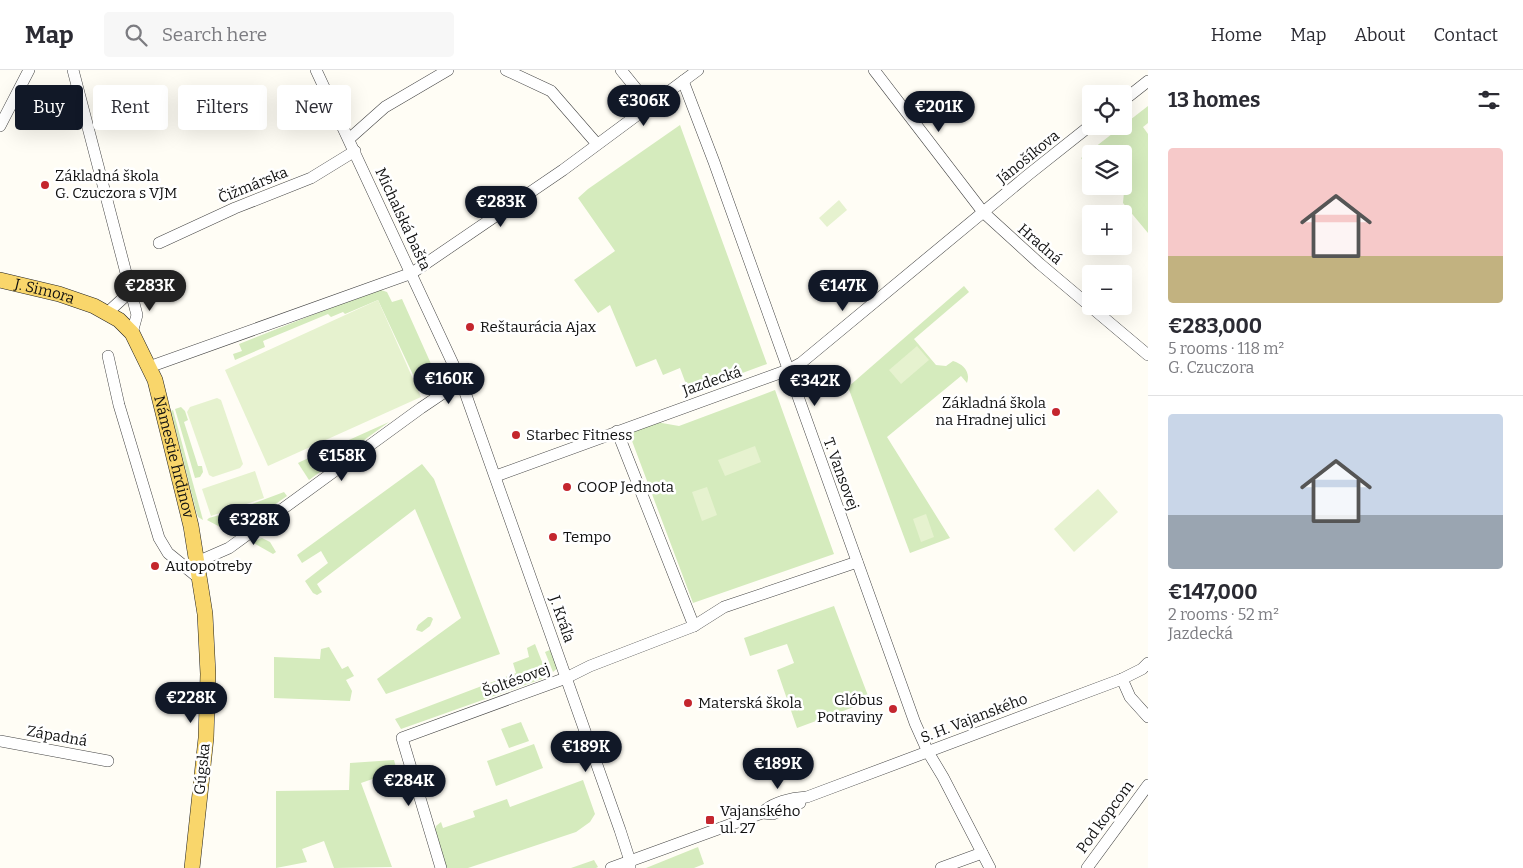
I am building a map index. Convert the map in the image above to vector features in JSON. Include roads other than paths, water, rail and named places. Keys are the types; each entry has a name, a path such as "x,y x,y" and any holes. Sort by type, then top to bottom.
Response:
{"main road":[{"name":"J. Simora","path":"0,280 59,294 94,306 119,320 132,333 149,367"},
{"name":"Námestie hrdinov","path":"149,367 155,380 190,526 200,580"},
{"name":"Gúgska","path":"192,868 206,738 208,674 205,614 200,580"}],"street":[{"path":"0,126 29,70"},
{"path":"73,70 137,315 132,333"},
{"name":"Michalská bašta","path":"316,70 462,381"},
{"path":"348,139 385,107 448,70"},
{"path":"506,70 551,91 597,144"},
{"path":"621,70 638,91 648,108"},
{"path":"149,367 176,354 412,273 563,170 698,70"},
{"name":"Hradná","path":"874,70 983,212 1040,264 1148,355"},
{"name":"T. Vansovej","path":"684,81 915,723 928,752 990,868"},
{"path":"1132,94 1148,81"},
{"name":"Jánošíkova","path":"983,212 1082,132"},
{"name":"Čižmárska","path":"159,243 235,208 311,178 355,151"},
{"name":"Jazdecká","path":"496,476 788,370 801,363 983,212"},
{"path":"107,313 131,292"},
{"path":"108,356 124,424 159,538 168,553 200,580"},
{"path":"197,562 229,548 421,408 462,381"},
{"name":"J. Kráľa","path":"462,381 630,865"},
{"path":"617,431 694,626"},
{"name":"Šoltésovej","path":"440,868 402,738 566,678 590,666 694,626 724,608 857,562"},
{"name":"S. H. Vajanského","path":"611,868 630,865 762,813 769,807 795,798 807,797 1122,679 1142,669 1148,663"},
{"path":"1122,679 1130,698 1148,717"},
{"name":"Západná","path":"0,741 108,761"},
{"name":"Pod kopcom","path":"1087,868 1148,785"},
{"path":"941,868 982,853"}],"place":[{"name":"Základná škola G. Czuczora s VJM","path":"45,185"},
{"name":"Reštaurácia Ajax","path":"470,327"},
{"name":"Základná škola na Hradnej ulici","path":"1056,412"},
{"name":"Starbec Fitness","path":"516,435"},
{"name":"COOP Jednota","path":"567,487"},
{"name":"Tempo","path":"553,537"},
{"name":"Autopotreby","path":"155,566"},
{"name":"Materská škola","path":"688,703"},
{"name":"Glóbus Potraviny","path":"893,709"},
{"name":"Vajanského ul. 27","path":"710,820"}]}
